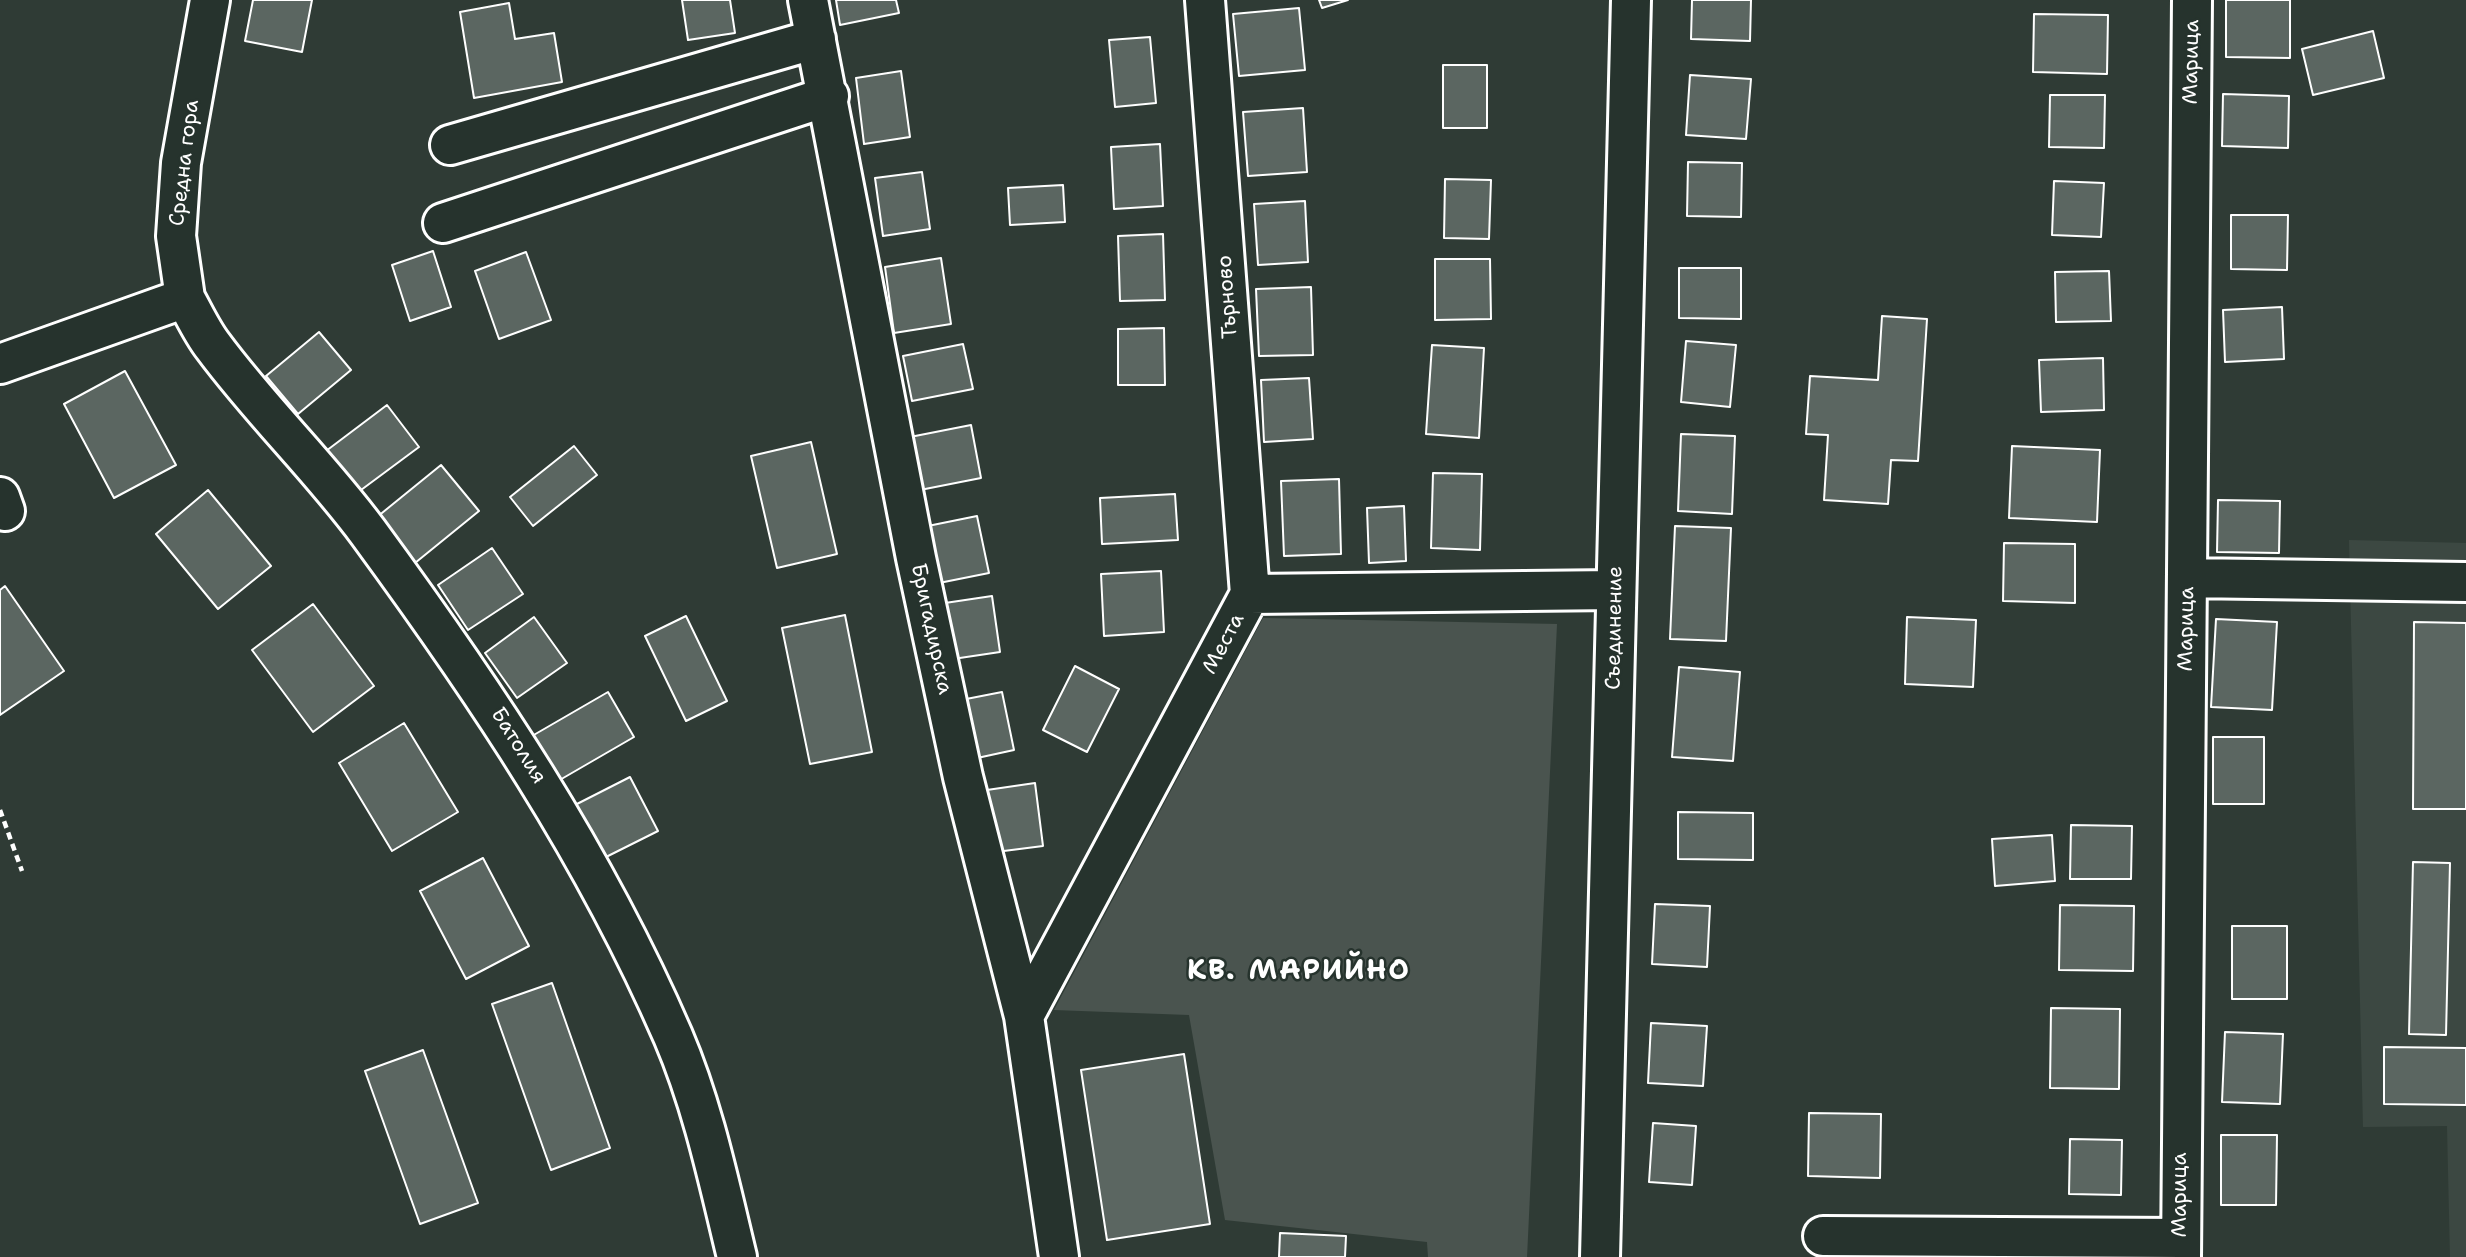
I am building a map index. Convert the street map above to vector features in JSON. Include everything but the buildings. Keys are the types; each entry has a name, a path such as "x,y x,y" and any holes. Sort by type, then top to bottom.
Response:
{"street":[{"name":"Средна гора","path":"185,298 176,236 181,163 211,0"},
{"name":"Бригадирска","path":"808,0 829,96 919,572 963,777 1024,1016 1059,1257"},
{"name":"Търново","path":"1205,0 1251,594"},
{"name":"Съединение","path":"1600,1257 1631,0"},
{"name":"Марица","path":"2181,1247 2192,0"},
{"path":"450,145 816,39"},
{"path":"443,223 829,96"},
{"path":"0,364 185,298"},
{"name":"Батолия","path":"185,298 212,345 365,528 406,584 479,685 550,798 617,918 674,1038 711,1154 737,1257"},
{"path":"2187,578 2466,582"},
{"name":"Места","path":"1024,1016 1251,594 1616,590"},
{"path":"1822,1236 2181,1247"}],"path":[{"path":"0,810 22,871"}],"shaded area":[{"path":"2349,540 2466,543 2466,1257 2450,1257 2447,1126 2363,1127"},
{"path":"1263,618 1557,624 1527,1257 1428,1257 1427,1242 1225,1220 1189,1015 1054,1010"}],"district":[{"name":"КВ. МАРИЙНО","path":"1299,972"}]}
